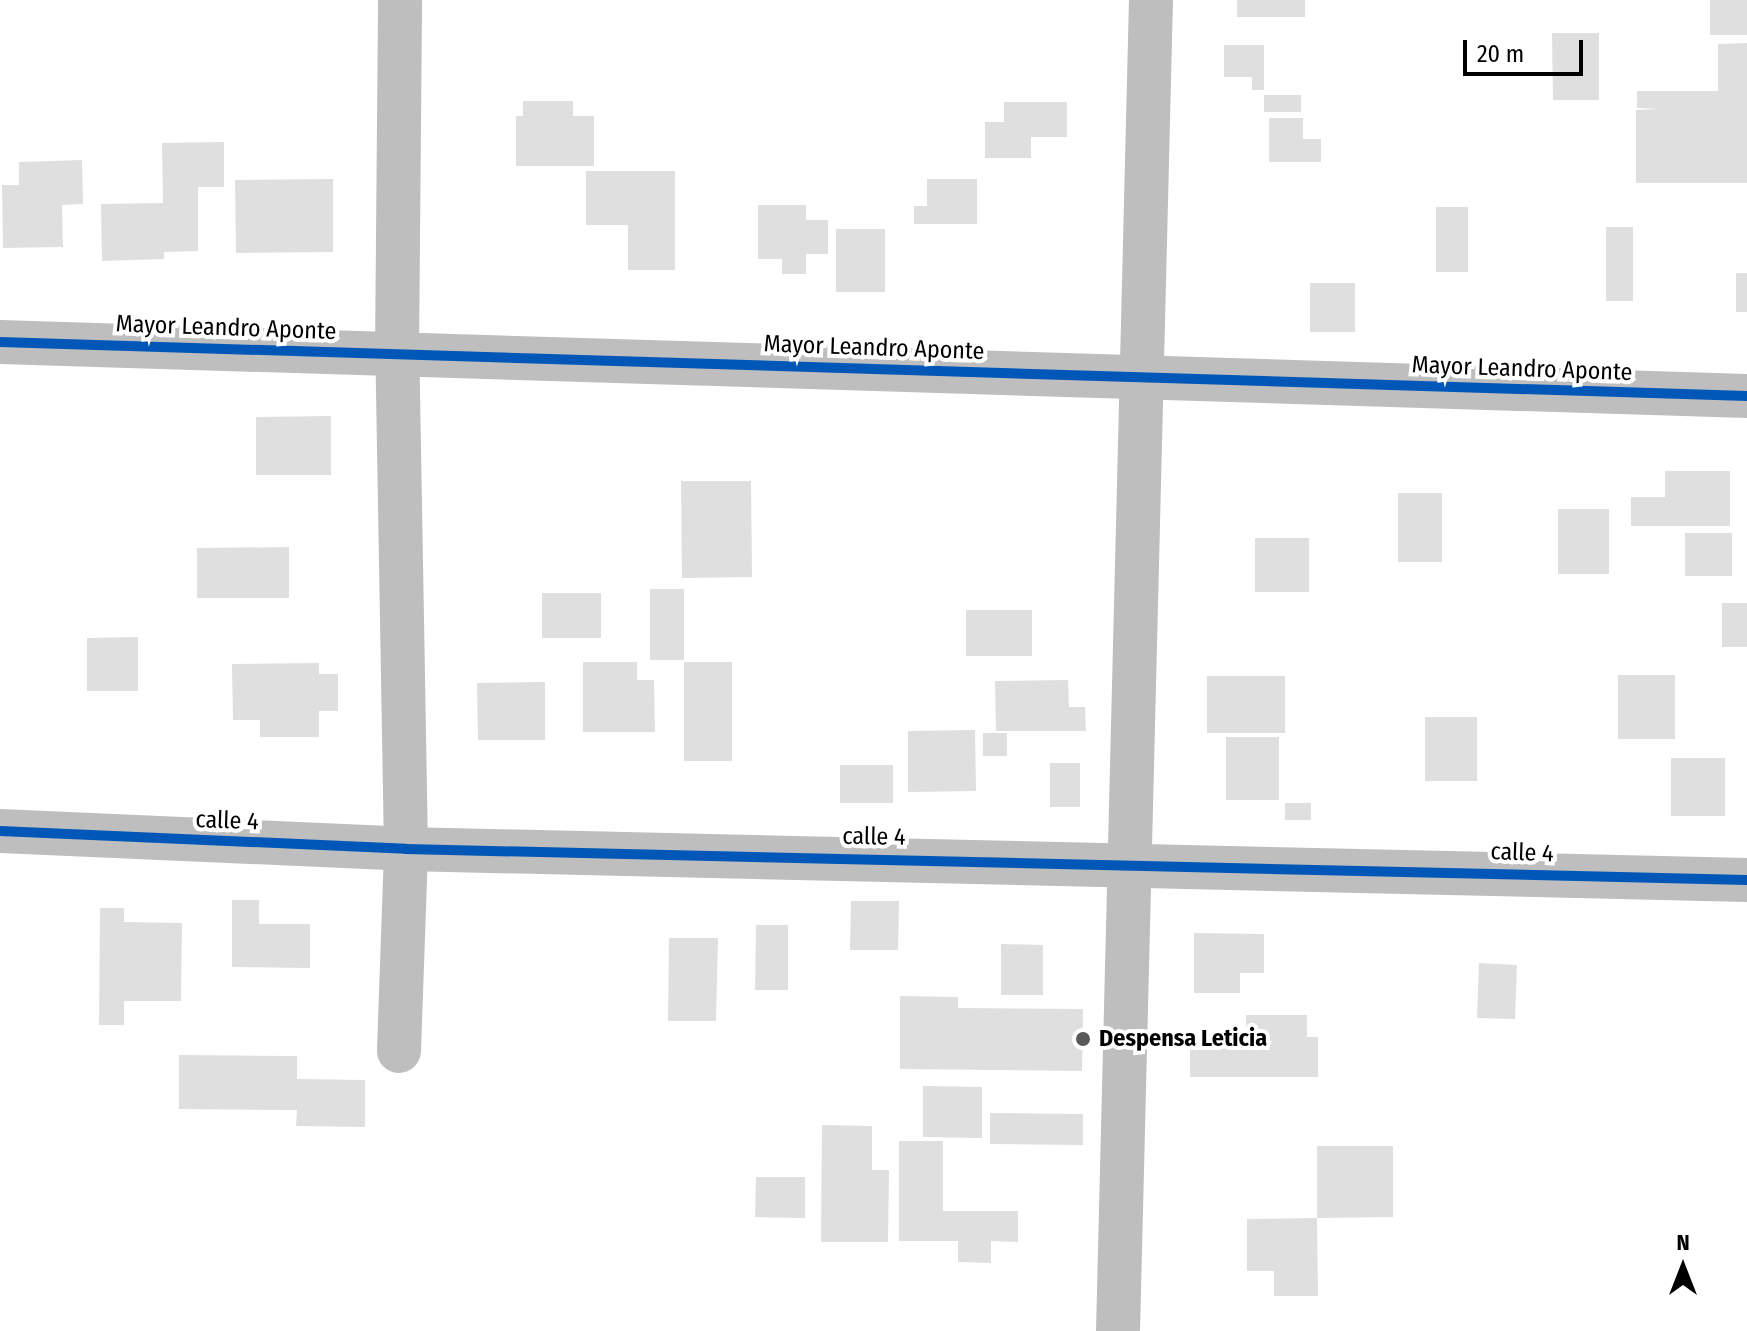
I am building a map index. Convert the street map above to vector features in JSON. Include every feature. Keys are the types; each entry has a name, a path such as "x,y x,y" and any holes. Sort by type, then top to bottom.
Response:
{"street":[{"path":"399,1051 406,849 397,353 400,0"},
{"path":"1118,1331 1129,862 1146,377 1151,0"},
{"name":"Mayor Leandro Aponte","path":"0,342 1747,396"},
{"name":"calle 4","path":"0,831 406,849 1129,862 1747,880"}],"building":[{"path":"1237,0 1305,0 1305,17 1237,17"},
{"path":"1710,0 1747,0 1747,35 1710,35"},
{"path":"1552,33 1599,33 1599,100 1553,100"},
{"path":"1747,43 1747,183 1636,183 1636,110 1660,109 1637,108 1637,91 1718,91 1718,44"},
{"path":"1224,45 1264,45 1264,90 1252,90 1252,77 1224,77"},
{"path":"1264,95 1301,95 1301,112 1264,112"},
{"path":"523,101 573,101 573,116 594,116 594,166 516,166 516,116 523,116"},
{"path":"1004,102 1067,102 1067,137 1031,137 1031,158 985,158 985,122 1004,122"},
{"path":"1269,118 1303,118 1303,139 1321,139 1321,162 1269,162"},
{"path":"224,142 224,187 198,187 198,251 164,252 164,259 102,261 101,204 163,203 162,143"},
{"path":"82,160 83,204 62,205 63,247 3,248 2,185 19,185 19,162"},
{"path":"586,171 675,171 675,270 628,270 628,225 586,225"},
{"path":"333,179 333,252 236,253 235,180"},
{"path":"927,179 977,179 977,224 914,224 914,206 927,206"},
{"path":"758,205 806,205 806,220 828,220 828,254 806,254 806,274 782,274 782,259 758,259"},
{"path":"1436,207 1468,207 1468,272 1436,272"},
{"path":"1606,227 1633,227 1633,301 1606,301"},
{"path":"836,229 885,229 885,292 836,292"},
{"path":"1736,273 1747,273 1747,312 1736,312"},
{"path":"1310,283 1355,283 1355,332 1310,332"},
{"path":"331,416 331,475 256,475 256,417"},
{"path":"1665,471 1730,471 1730,526 1631,526 1631,497 1665,497"},
{"path":"681,481 751,481 752,577 682,578"},
{"path":"1398,493 1442,493 1442,562 1398,562"},
{"path":"1558,509 1609,509 1609,574 1558,574"},
{"path":"1685,533 1732,533 1732,576 1685,576"},
{"path":"1255,538 1309,538 1309,592 1255,592"},
{"path":"289,547 289,598 197,598 197,548"},
{"path":"650,589 684,589 684,660 650,660"},
{"path":"542,593 601,593 601,638 542,638"},
{"path":"1722,603 1747,603 1747,647 1722,647"},
{"path":"966,610 1032,610 1032,656 966,656"},
{"path":"138,637 138,691 87,691 87,638"},
{"path":"583,662 637,662 637,680 654,680 655,732 583,732"},
{"path":"684,662 732,662 732,761 684,761"},
{"path":"319,663 319,674 338,674 338,711 319,711 319,737 260,737 260,720 233,720 232,664"},
{"path":"1618,675 1675,675 1675,739 1618,739"},
{"path":"1207,676 1285,676 1285,733 1207,733"},
{"path":"1068,680 1069,707 1085,707 1086,731 996,731 995,681"},
{"path":"545,682 545,740 478,740 477,683"},
{"path":"1425,717 1477,717 1477,781 1425,781"},
{"path":"975,730 976,791 908,792 908,731"},
{"path":"983,733 1007,733 1007,756 983,756"},
{"path":"1226,737 1279,737 1279,800 1226,800"},
{"path":"1671,758 1725,758 1725,816 1671,816"},
{"path":"1050,763 1080,763 1080,807 1050,807"},
{"path":"840,765 893,765 893,803 840,803"},
{"path":"1285,803 1311,803 1311,820 1285,820"},
{"path":"232,900 259,900 259,924 310,924 310,968 232,967"},
{"path":"851,901 899,901 898,950 850,950"},
{"path":"100,908 124,908 124,922 182,923 181,1001 124,1001 124,1025 99,1025"},
{"path":"756,925 788,925 788,990 755,990"},
{"path":"1194,933 1264,934 1264,973 1240,973 1240,993 1194,993"},
{"path":"669,938 718,938 716,1021 668,1021"},
{"path":"1001,944 1043,945 1043,995 1001,995"},
{"path":"1479,963 1517,965 1515,1019 1477,1018"},
{"path":"900,996 958,997 958,1008 1083,1009 1082,1071 900,1069"},
{"path":"1246,1015 1307,1015 1307,1037 1318,1037 1318,1077 1190,1077 1190,1038 1246,1038"},
{"path":"179,1055 297,1056 297,1079 365,1080 365,1127 296,1126 297,1110 179,1109"},
{"path":"923,1086 982,1087 982,1138 923,1137"},
{"path":"990,1113 1083,1114 1083,1145 990,1144"},
{"path":"822,1125 872,1126 872,1170 889,1170 888,1242 821,1242"},
{"path":"899,1141 943,1141 943,1211 1018,1211 1018,1242 991,1241 991,1263 958,1262 958,1241 899,1241"},
{"path":"1317,1146 1393,1146 1393,1217 1317,1218"},
{"path":"756,1177 805,1177 805,1218 755,1217"},
{"path":"1317,1218 1318,1296 1274,1296 1274,1271 1247,1271 1247,1219"}],"cycle path":[{"path":"0,342 1747,396"},
{"path":"0,831 406,849 1747,880"}],"place":[{"name":"Despensa Leticia","path":"1083,1039"}]}
